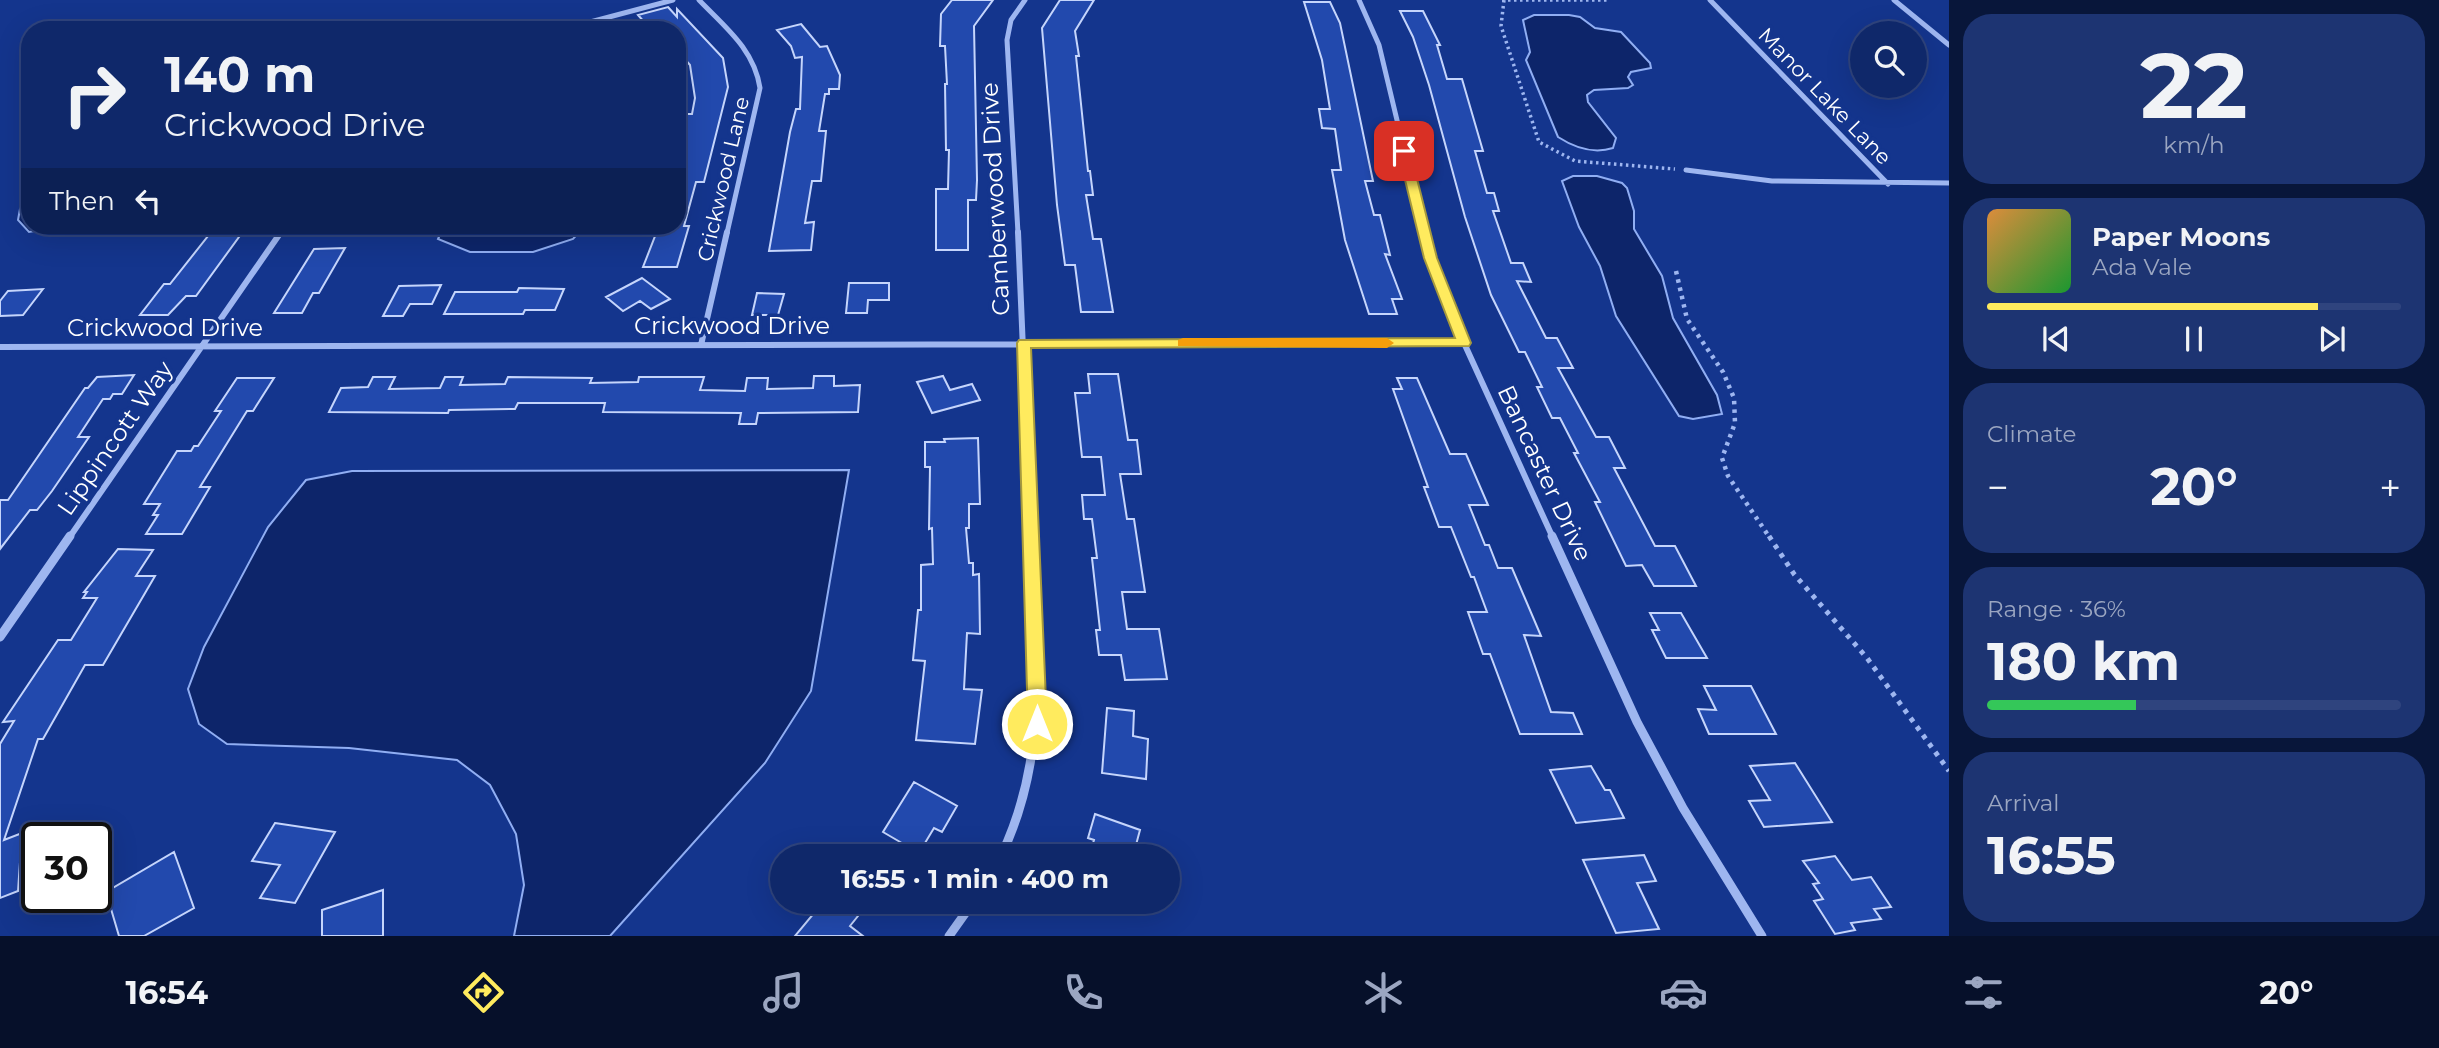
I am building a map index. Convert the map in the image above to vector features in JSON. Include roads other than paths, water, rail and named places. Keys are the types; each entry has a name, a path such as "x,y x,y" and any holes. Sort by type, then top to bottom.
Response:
{"street":[{"path":"594,21 673,0"},
{"name":"Crickwood Lane","path":"699,0 752,56 760,88 701,345"},
{"name":"Camberwood Drive","path":"1006,844 1023,807 1037,747 1038,701 1024,343 1007,40 1011,20 1025,0"},
{"name":"Bancaster Drive","path":"1359,0 1379,45 1430,258 1464,343 1637,722 1683,808 1762,936"},
{"name":"Manor Lake Lane","path":"1710,0 1888,184"},
{"path":"1894,0 1949,44"},
{"path":"1686,170 1772,181 1949,183"},
{"name":"Lippincott Way","path":"0,637 279,235"},
{"name":"Crickwood Drive","path":"0,346 1464,343"},
{"path":"949,936 965,914"}]}
